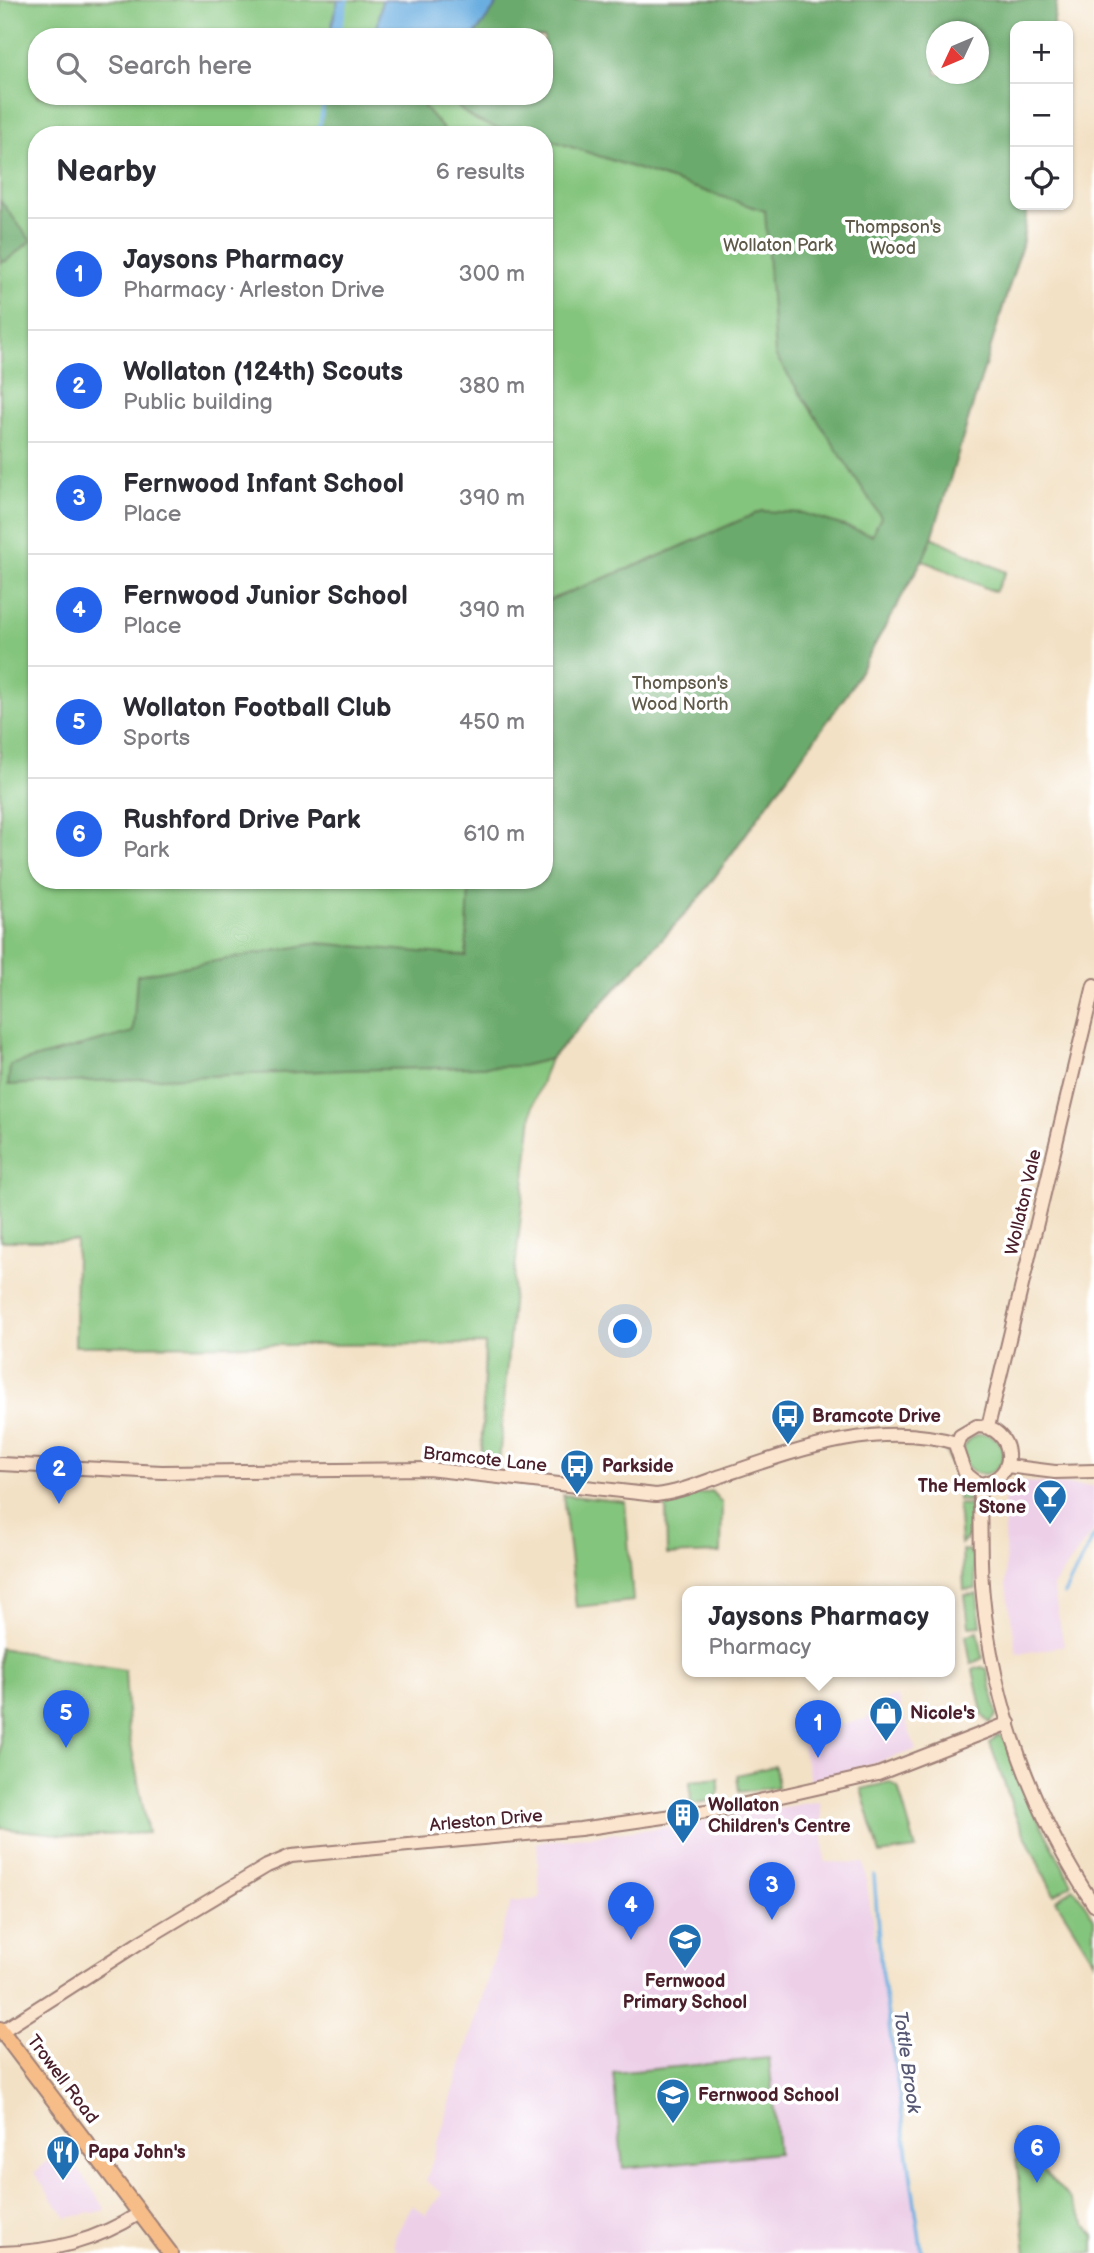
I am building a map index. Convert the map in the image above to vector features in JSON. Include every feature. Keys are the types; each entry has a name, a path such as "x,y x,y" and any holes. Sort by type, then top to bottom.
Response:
{"main road":[{"name":"Trowell Road","path":"1,2030 170,2253"}],"street":[{"name":"Wollaton Vale","path":"988,1427 1094,985"},
{"path":"979,1484 995,1480 1007,1466 1008,1453 1004,1442 988,1427 972,1428 960,1436 956,1443 965,1473 979,1484 983,1600 996,1674 1009,1723 1054,1837 1094,1905"},
{"name":"Bramcote Lane","path":"0,1464 162,1472 428,1469 656,1495 687,1489 856,1437 912,1433 956,1443"},
{"path":"1007,1466 1055,1472 1094,1471"},
{"name":"Arleston Drive","path":"1,2030 267,1866 291,1856 580,1829 728,1808 878,1774 1009,1723"},
{"path":"0,2253 68,2246 110,2232 140,2213"}],"shaded area":[{"path":"1023,1482 1094,1486 1094,1530 1053,1586 1064,1646 1017,1654 1006,1586 1004,1501"},
{"path":"897,1696 916,1750 811,1783 799,1734 866,1719 887,1699"},
{"path":"820,1801 825,1862 864,1863 921,2253 398,2253 394,2245 395,2237 412,2205 426,2215 442,2193 426,2182 511,1902 540,1899 537,1842 660,1828"},
{"path":"63,2148 107,2210 66,2218 34,2173"}],"green space":[{"name":"Wollaton Park","path":"0,0 1057,0 1054,21 1010,21 1010,210 1027,210 1022,245 932,537 1006,572 995,592 922,560 847,694 698,900 550,1059 533,1106 514,1279 499,1464 481,1462 485,1344 75,1346 76,1241 0,1241"},
{"path":"500,0 1057,0 1054,21 1010,21 1010,210 1027,210 1022,245 932,538 923,559 847,694 698,900 550,1059 522,1066 345,1070 8,1085 10,1065 133,1032 137,975 318,943 466,956 469,889 553,889 553,598 650,560 761,511 803,513 872,535 881,517 775,355 765,211 553,141 553,126 491,126 469,116 457,105 553,105 553,28 480,28"},
{"path":"323,105 423,105 440,126 320,126"},
{"path":"0,200 28,237 28,243 6,261 0,262"},
{"path":"983,1434 991,1435 997,1440 1002,1446 1002,1462 997,1468 991,1473 983,1474 975,1473 969,1468 964,1462 963,1454 964,1446 969,1440 975,1435"},
{"path":"946,1451 969,1501 958,1500 958,1482"},
{"path":"711,1491 722,1503 721,1553 667,1555 666,1502"},
{"path":"563,1495 625,1502 633,1601 576,1607"},
{"path":"958,1504 969,1505 969,1536 961,1544"},
{"path":"962,1550 968,1551 974,1558 976,1589 964,1590"},
{"path":"977,1594 981,1626 969,1627 965,1595"},
{"path":"978,1631 983,1658 971,1664 966,1636"},
{"path":"0,1648 125,1670 128,1729 148,1833 76,1836 0,1828"},
{"path":"981,1667 987,1669 997,1715 990,1723 983,1716 973,1670"},
{"path":"998,1735 1008,1742 1025,1794 1072,1884 1054,1895 1016,1817 990,1743"},
{"path":"775,1766 778,1787 739,1792 737,1775"},
{"path":"719,1778 719,1792 714,1800 691,1804 690,1781"},
{"path":"890,1782 898,1787 916,1849 880,1854 861,1789"},
{"path":"1074,1888 1094,1918 1094,1961 1056,1900"},
{"path":"769,2058 778,2153 623,2168 613,2073"},
{"path":"1014,2138 1069,2198 1094,2236 1094,2253 1026,2253"}],"water":[{"path":"338,0 347,0 340,28 331,28"},
{"path":"382,0 500,0 480,28 377,28"}],"waterway":[{"path":"340,28 347,0"},
{"path":"320,126 323,105"},
{"name":"Tottle Brook","path":"1064,1594 1094,1536"},
{"name":"Tottle Brook","path":"874,1875 881,1969 922,2253"}],"place":[{"name":"Bramcote Drive","path":"788,1446"},
{"name":"Parkside","path":"577,1496"},
{"name":"Wollaton (124th) Scouts","path":"59,1504"},
{"name":"The Hemlock Stone","path":"1050,1526"},
{"name":"Nicole's","path":"886,1743"},
{"name":"Wollaton Football Club","path":"66,1748"},
{"name":"Jaysons Pharmacy","path":"818,1758"},
{"name":"Wollaton Children's Centre","path":"683,1845"},
{"name":"Fernwood Infant School","path":"772,1920"},
{"name":"Fernwood Junior School","path":"631,1940"},
{"name":"Fernwood Primary School","path":"685,1970"},
{"name":"Fernwood School","path":"673,2125"},
{"name":"Papa John's","path":"63,2182"},
{"name":"Rushford Drive Park","path":"1037,2183"}],"park label":[{"name":"Thompson's Wood","path":"893,237"},
{"name":"Thompson's Wood North","path":"680,693"}]}
